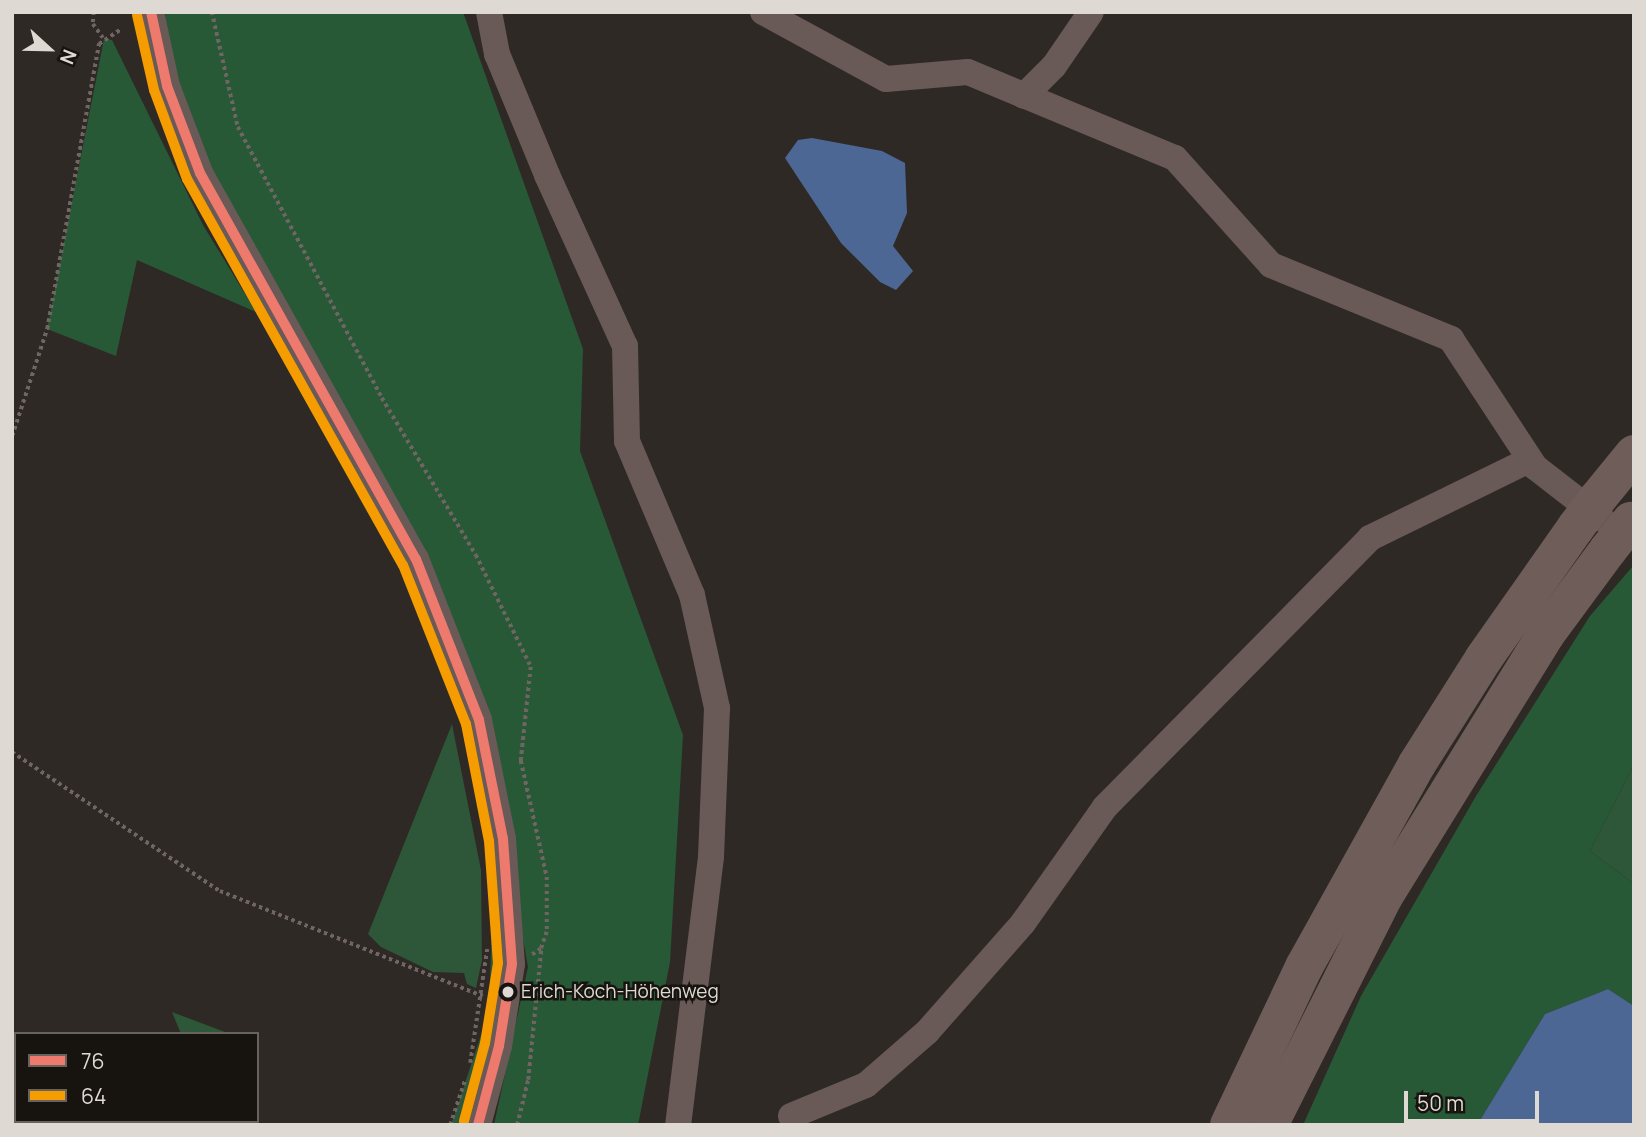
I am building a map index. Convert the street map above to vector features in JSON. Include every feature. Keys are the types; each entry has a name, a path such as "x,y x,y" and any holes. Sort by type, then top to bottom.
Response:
{"highway":[{"path":"1229,1125 1304,968 1417,764 1484,658 1587,512 1634,454"},
{"path":"1269,1125 1403,865 1546,634 1627,533"}],"street":[{"path":"151,12 167,86 200,173 416,559 479,720 503,839 512,964 499,1046 478,1125"},
{"path":"489,12 498,54 542,163 625,346 627,441 692,595 717,708 711,857 678,1125"},
{"path":"763,12 886,79 968,72 1175,158 1271,265 1451,339 1529,460 1627,533"},
{"path":"1024,96 1054,66 1091,12"},
{"path":"792,1116 866,1085 927,1032 1023,923 1105,807 1370,538 1529,460"}],"path":[{"path":"12,436 47,328 104,38 93,24 94,12"},
{"path":"212,12 238,127 382,398 476,555 531,667 521,761 537,815 547,877 547,932 541,948 528,1080 517,1125"},
{"path":"104,38 120,30"},
{"path":"12,752 220,891 482,996"},
{"path":"450,1125 469,1069 482,996 487,943"},
{"path":"527,958 541,948"}],"green space":[{"path":"165,12 463,12 583,349 580,451 683,735 670,962 638,1125 494,1125 528,967 477,679 225,204 167,53"},
{"path":"104,39 112,40 203,225 256,312 137,260 116,356 47,329"},
{"path":"1633,566 1634,764 1590,851 1634,884 1634,1006 1608,989 1545,1014 1477,1125 1303,1125 1361,996 1476,796 1590,616"},
{"path":"438,625 492,810 501,953 495,985 490,983 493,892 482,809"},
{"path":"452,724 481,870 482,960 476,988 467,984 464,973 433,972 381,947 368,934"},
{"path":"1634,764 1634,884 1590,851"},
{"path":"172,1012 225,1032 180,1032"},
{"path":"488,1014 467,1125 450,1125 453,1119"}],"water":[{"path":"812,138 882,151 905,163 907,213 893,246 913,271 896,290 880,282 841,243 785,158 798,140"},
{"path":"1608,989 1634,1006 1634,1125 1477,1125 1545,1014"}],"transit line":[{"name":"76","path":"151,12 167,86 200,173 416,559 479,720 503,839 512,964 499,1046 478,1125"},
{"name":"64","path":"137,15 154,90 187,179 403,565 466,724 489,841 498,963 485,1043 464,1121"}],"place":[{"name":"Erich-Koch-Höhenweg","path":"508,992"}]}
